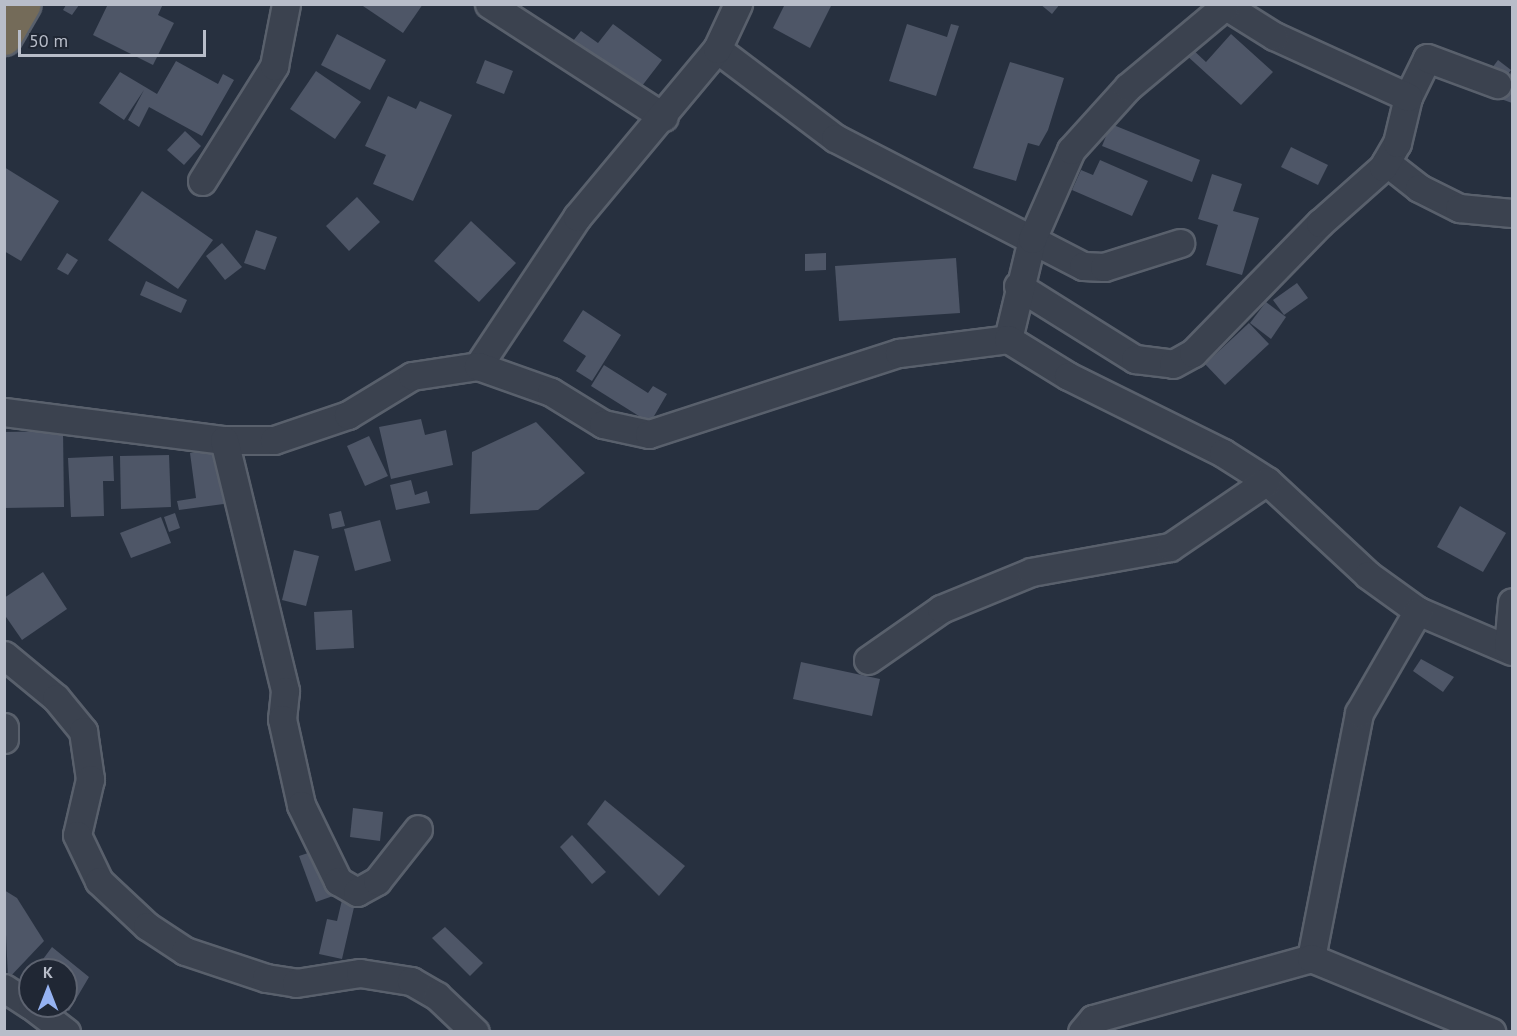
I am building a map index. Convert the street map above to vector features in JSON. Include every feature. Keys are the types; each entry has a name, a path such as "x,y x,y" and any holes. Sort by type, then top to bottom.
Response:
{"highway":[{"path":"4,38 24,4"}],"street":[{"path":"201,181 274,66 286,4"},
{"path":"489,4 664,117"},
{"path":"478,366 577,217 664,117 717,49 738,4"},
{"path":"1008,339 1018,286 1032,239 1071,150 1094,120 1224,5 1274,36 1408,97"},
{"path":"717,49 835,138 1032,239 1094,268 1180,243"},
{"path":"1018,286 1135,359 1173,364 1193,353 1386,162 1408,97 1427,58 1497,84"},
{"path":"1386,162 1419,189 1459,208 1512,213"},
{"path":"4,412 224,440 274,440 308,433 412,376 478,366 550,392 603,424 649,434 899,353 1008,339 1267,481 1368,575 1418,611 1510,649 1512,602"},
{"path":"224,440 285,692 282,719 301,805 314,835 338,881 357,892 377,881 418,829"},
{"path":"868,660 941,609 1031,572 1170,547 1267,481"},
{"path":"1311,958 1359,713 1418,611"},
{"path":"4,655 56,698 83,731 90,779 77,835 99,881 147,926 185,951 266,978 296,983 360,974 411,981 437,996 476,1032"},
{"path":"4,727 4,739"},
{"path":"1083,1032 1093,1019 1311,958 1491,1032"},
{"path":"4,988 18,997"},
{"path":"48,1018 66,1032"}],"building":[{"path":"108,4 163,4 158,15 174,23 153,65 93,35"},
{"path":"360,4 423,4 403,33"},
{"path":"785,4 832,4 810,48 773,28"},
{"path":"1040,4 1060,4 1052,14"},
{"path":"66,5 79,5 72,15 63,10"},
{"path":"613,24 662,60 635,95 569,46 581,31 598,43"},
{"path":"907,24 947,37 951,24 959,26 936,96 889,81"},
{"path":"337,34 386,60 370,90 321,65"},
{"path":"1231,34 1273,72 1241,105 1185,54 1191,48 1206,62"},
{"path":"485,60 513,71 504,94 476,83"},
{"path":"1498,60 1511,70 1500,86 1486,76"},
{"path":"176,61 218,84 223,74 234,80 202,136 149,107 139,127 128,120 144,90 124,120 99,103 120,72 157,94"},
{"path":"1010,62 1064,78 1048,130 1039,146 1028,143 1016,181 973,168"},
{"path":"1512,69 1512,103 1501,99"},
{"path":"316,71 361,102 335,139 290,109"},
{"path":"388,96 416,109 420,101 452,115 413,201 373,184 386,155 365,146"},
{"path":"1111,124 1200,160 1192,182 1102,146"},
{"path":"185,131 201,146 184,165 167,150"},
{"path":"1291,147 1328,165 1318,185 1281,167"},
{"path":"1100,160 1148,181 1132,216 1072,190 1081,170 1093,175"},
{"path":"4,167 59,201 21,261 4,251"},
{"path":"1212,174 1242,184 1233,211 1259,218 1242,275 1206,265 1218,225 1198,219"},
{"path":"142,191 213,240 178,289 108,240"},
{"path":"357,197 380,222 349,251 326,226"},
{"path":"471,221 516,263 479,302 434,261"},
{"path":"256,230 277,237 265,270 244,263"},
{"path":"222,243 242,267 225,280 206,256"},
{"path":"67,253 78,260 68,275 57,269"},
{"path":"826,253 826,270 805,271 805,254"},
{"path":"956,258 960,313 839,321 835,266"},
{"path":"146,281 187,300 181,313 140,295"},
{"path":"1297,283 1308,298 1284,315 1273,300"},
{"path":"1266,302 1286,317 1271,339 1250,323"},
{"path":"583,310 621,335 592,381 576,371 586,356 563,341"},
{"path":"1249,323 1269,344 1225,385 1205,364"},
{"path":"604,365 648,393 653,386 667,394 650,423 591,386"},
{"path":"421,419 425,435 446,430 453,465 391,479 379,427"},
{"path":"536,422 585,473 538,510 470,514 472,452"},
{"path":"63,431 64,507 4,508 4,432"},
{"path":"369,436 388,476 365,486 347,446"},
{"path":"223,448 231,503 179,510 177,501 196,498 190,453"},
{"path":"169,455 171,507 121,509 120,456"},
{"path":"113,456 114,481 103,481 104,516 71,517 68,458"},
{"path":"411,480 415,495 427,491 430,503 396,510 390,485"},
{"path":"1460,506 1506,533 1483,572 1437,547"},
{"path":"341,511 345,526 332,529 329,514"},
{"path":"175,513 180,528 169,532 164,517"},
{"path":"161,517 171,543 131,558 120,533"},
{"path":"380,520 391,561 355,571 344,529"},
{"path":"294,550 319,556 306,606 282,600"},
{"path":"43,572 67,609 22,640 4,614 4,598"},
{"path":"352,610 354,648 316,650 314,612"},
{"path":"1421,659 1454,677 1443,692 1413,671"},
{"path":"801,662 880,679 872,716 793,699"},
{"path":"605,800 685,866 659,896 587,824"},
{"path":"353,808 383,812 380,841 350,837"},
{"path":"572,835 606,872 592,884 560,847"},
{"path":"317,850 333,896 316,902 299,856"},
{"path":"4,890 17,898 44,941 28,958 18,958 18,968 8,979"},
{"path":"342,900 355,903 342,959 319,954 327,919 337,921"},
{"path":"445,927 483,963 470,976 432,938"},
{"path":"52,947 66,958 44,958"},
{"path":"78,968 89,977 78,996"}]}
